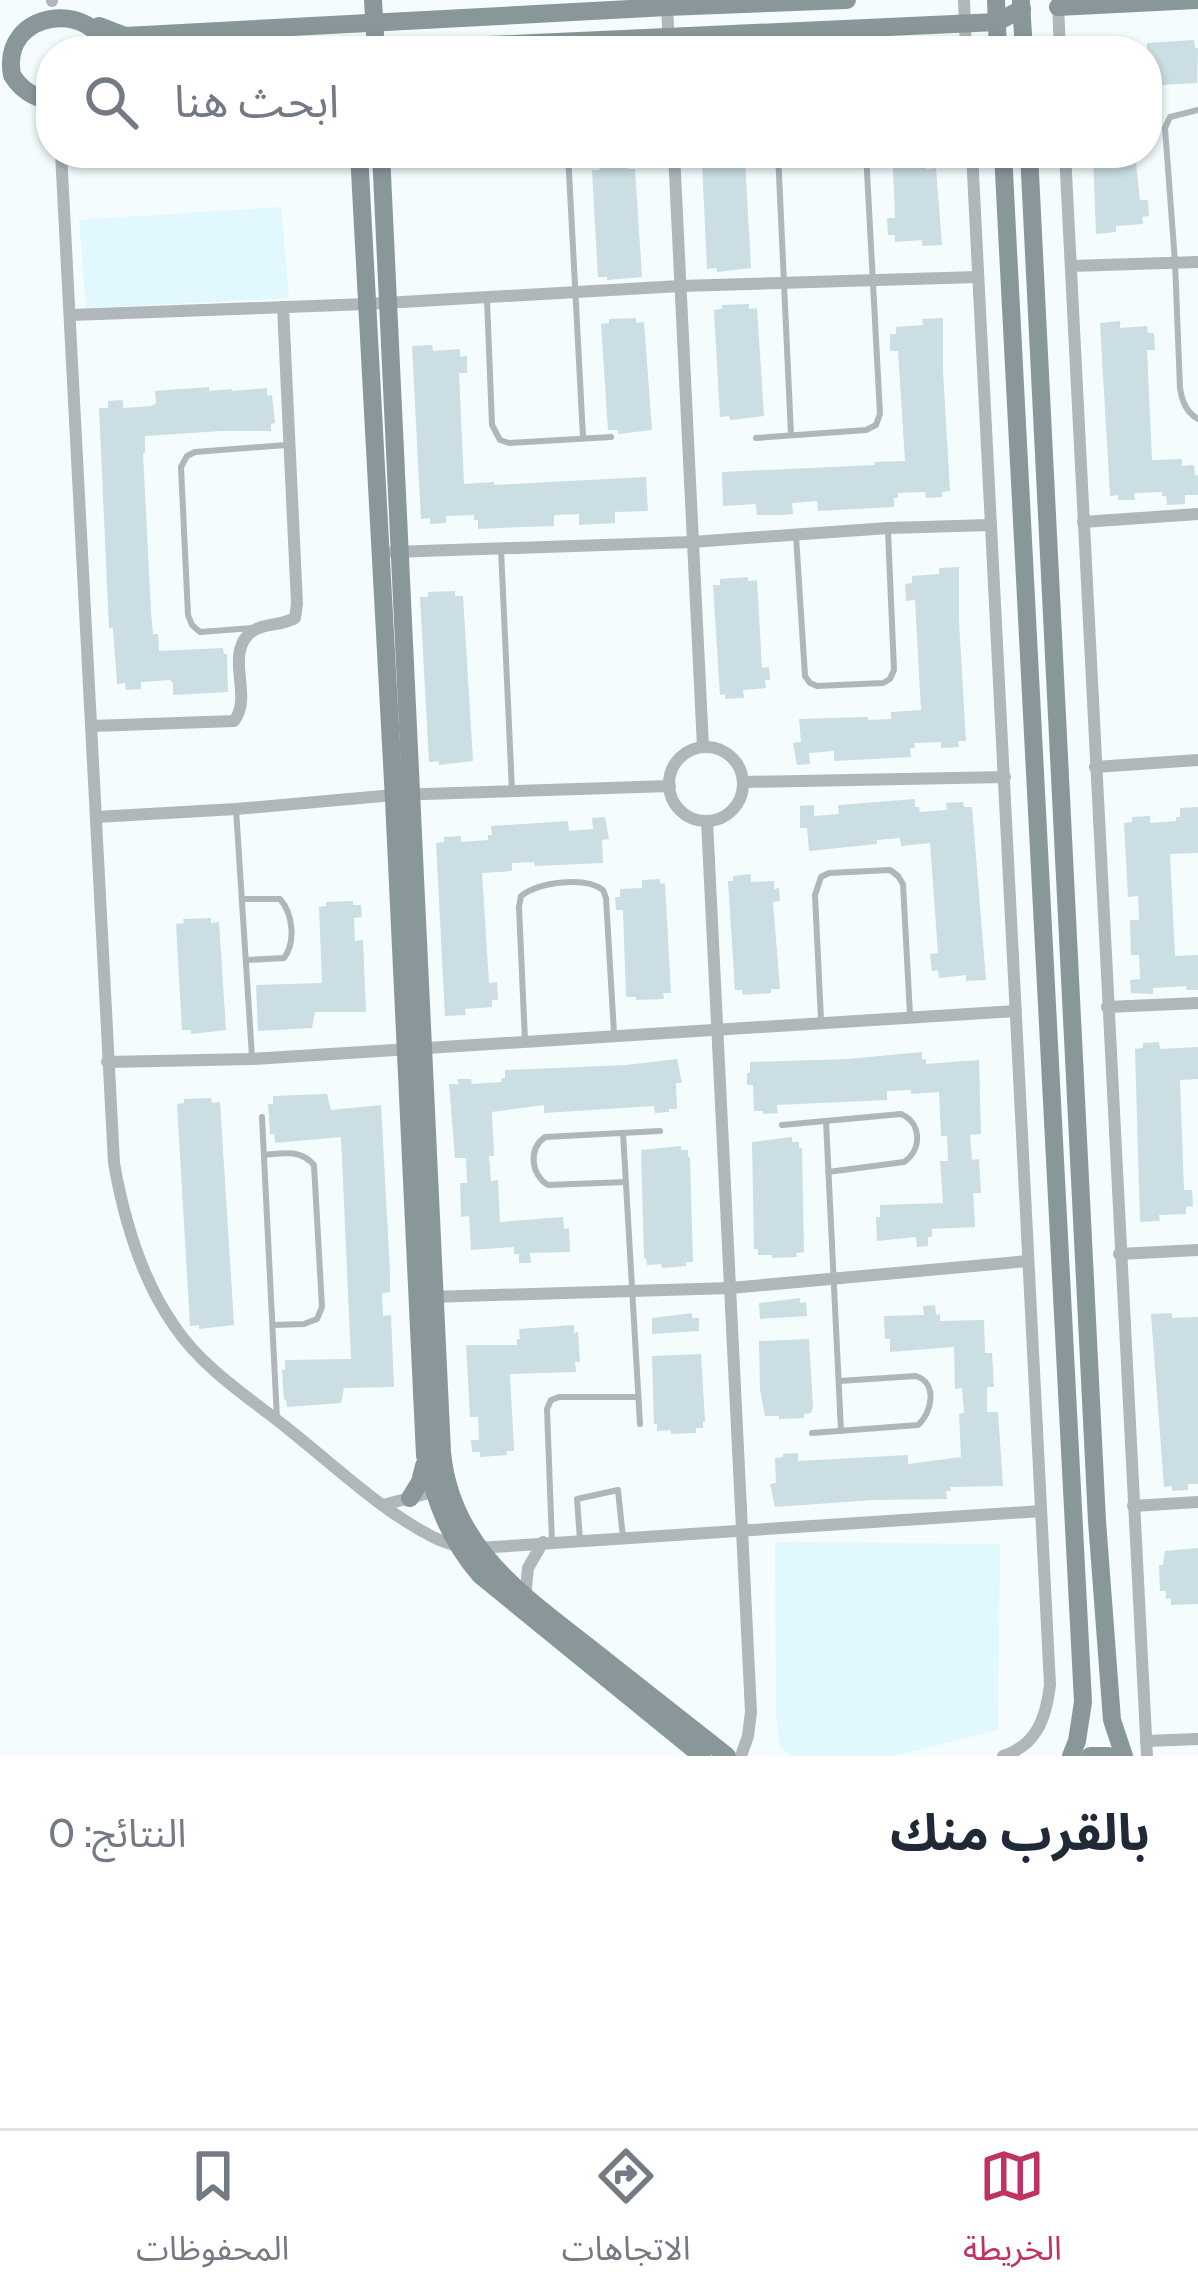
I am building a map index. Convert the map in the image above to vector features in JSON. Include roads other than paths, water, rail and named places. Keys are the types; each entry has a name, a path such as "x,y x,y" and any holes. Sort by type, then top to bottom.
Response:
{"street":[{"path":"36,96 7,74 5,32 35,5 52,0 82,8 99,26 124,36 667,3 847,0"},
{"path":"350,0 358,36"},
{"path":"371,36 374,0"},
{"path":"964,0 965,36"},
{"path":"996,0 997,36"},
{"path":"1059,36 1058,4 1196,0"},
{"path":"667,3 669,36"},
{"path":"782,36 997,22 1016,3"},
{"path":"1016,3 1022,36"},
{"path":"99,26 102,36"},
{"path":"62,168 114,1163 135,1250 175,1328 202,1358 383,1505 436,1539 468,1547 1041,1511"},
{"path":"361,168 377,303 427,1297 442,1452 440,1490"},
{"path":"377,303 381,168"},
{"path":"675,168 703,747"},
{"path":"973,168 1050,1685 1042,1724 1032,1740 1003,1756"},
{"path":"1005,168 1082,1702 1071,1756"},
{"path":"1030,168 1096,1521 1112,1720 1124,1756"},
{"path":"1066,168 1146,1749 1198,1739"},
{"path":"1070,266 1198,262"},
{"path":"71,315 680,286 978,278"},
{"path":"92,726 233,721 242,706 239,657 248,635 295,618 283,307"},
{"path":"1083,522 1198,514"},
{"path":"390,552 991,525"},
{"path":"703,747 715,747 735,760 743,782 737,805 718,819 706,821 683,813 670,786 680,757 703,747"},
{"path":"1095,767 1198,760"},
{"path":"743,782 1004,777"},
{"path":"96,817 403,795 670,786"},
{"path":"706,821 751,1712 740,1756"},
{"path":"1107,1006 1198,1003"},
{"path":"107,1062 252,1059 1016,1011"},
{"path":"1119,1254 1198,1250"},
{"path":"427,1297 730,1288 1028,1261"},
{"path":"410,1498 420,1482 425,1455 427,1297"},
{"path":"425,1455 440,1490 465,1528 481,1575 702,1756"},
{"path":"383,1505 440,1490"},
{"path":"1133,1506 1198,1502"},
{"path":"525,1597 528,1568 548,1542"},
{"path":"468,1547 727,1756"},
{"path":"1090,1756 1109,1756"}],"lane":[{"path":"1198,110 1176,113 1165,128 1180,388 1183,402 1198,419"},
{"path":"569,168 583,437"},
{"path":"779,168 790,435"},
{"path":"756,438 866,430 876,425 880,414 867,168"},
{"path":"487,296 494,433 500,440 611,437"},
{"path":"258,628 200,632 192,625 182,467 194,452 290,445"},
{"path":"796,536 805,676 818,686 883,683 894,670 888,528"},
{"path":"501,549 512,791"},
{"path":"236,809 252,1059"},
{"path":"822,1024 815,895 821,878 829,873 890,870 898,875 903,884 910,1018"},
{"path":"526,1042 521,896 537,886 588,882 603,890 606,898 615,1037"},
{"path":"242,899 280,899 287,907 290,926 291,947 284,958 246,959"},
{"path":"782,1125 901,1114 916,1126 917,1148 904,1162 828,1172"},
{"path":"262,1117 277,1420"},
{"path":"826,1121 842,1431"},
{"path":"626,1183 548,1185 535,1171 537,1143 545,1137 660,1130"},
{"path":"623,1133 640,1424"},
{"path":"264,1155 297,1153 314,1165 322,1307 317,1319 304,1324 272,1325"},
{"path":"812,1433 918,1425 930,1409 929,1385 916,1376 839,1381"},
{"path":"548,1542 547,1409 551,1400 559,1396 638,1397"},
{"path":"580,1540 577,1498 619,1490 623,1538"}]}
